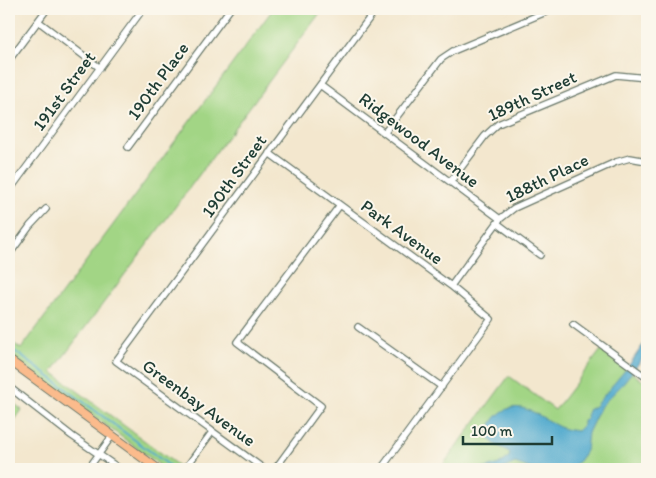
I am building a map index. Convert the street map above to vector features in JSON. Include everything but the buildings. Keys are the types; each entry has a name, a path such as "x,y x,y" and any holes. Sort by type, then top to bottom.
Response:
{"main road":[{"path":"9,360 158,469"}],"street":[{"path":"9,60 47,9"},
{"name":"191st Street","path":"9,191 143,9"},
{"name":"190th Place","path":"128,147 230,9"},
{"path":"360,9 370,16"},
{"name":"190th Street","path":"116,362 376,9"},
{"path":"384,132 441,59 453,50 553,9"},
{"path":"38,21 100,68"},
{"name":"189th Street","path":"450,181 485,136 498,124 616,75 647,78"},
{"name":"Ridgewood Avenue","path":"320,85 450,181 540,255"},
{"name":"Park Avenue","path":"269,154 451,286 492,319 442,387"},
{"name":"188th Place","path":"451,286 498,221 514,208 616,162 630,158 647,161"},
{"path":"275,469 321,406 237,342 340,205"},
{"path":"9,255 30,226 46,210"},
{"path":"573,324 629,363 647,378"},
{"path":"358,327 442,387 382,469"},
{"name":"Greenbay Avenue","path":"116,362 264,469"},
{"path":"9,387 98,455 120,469"},
{"path":"185,469 212,432"},
{"path":"88,469 112,436"}],"green space":[{"path":"273,9 323,9 52,372 180,467 179,469 165,469 9,354 9,340 21,349"},
{"path":"601,350 647,384 647,469 440,469 509,376 555,410"},
{"path":"9,399 22,410 9,428"}],"water":[{"path":"647,339 647,353 620,387 601,406 588,433 586,451 570,469 532,469 515,463 502,469 481,469 503,462 510,453 495,444 488,436 491,424 498,415 506,409 514,407 523,408 562,428 577,431 583,425 588,410 595,406 627,368"}],"waterway":[{"path":"9,347 174,469"}]}
